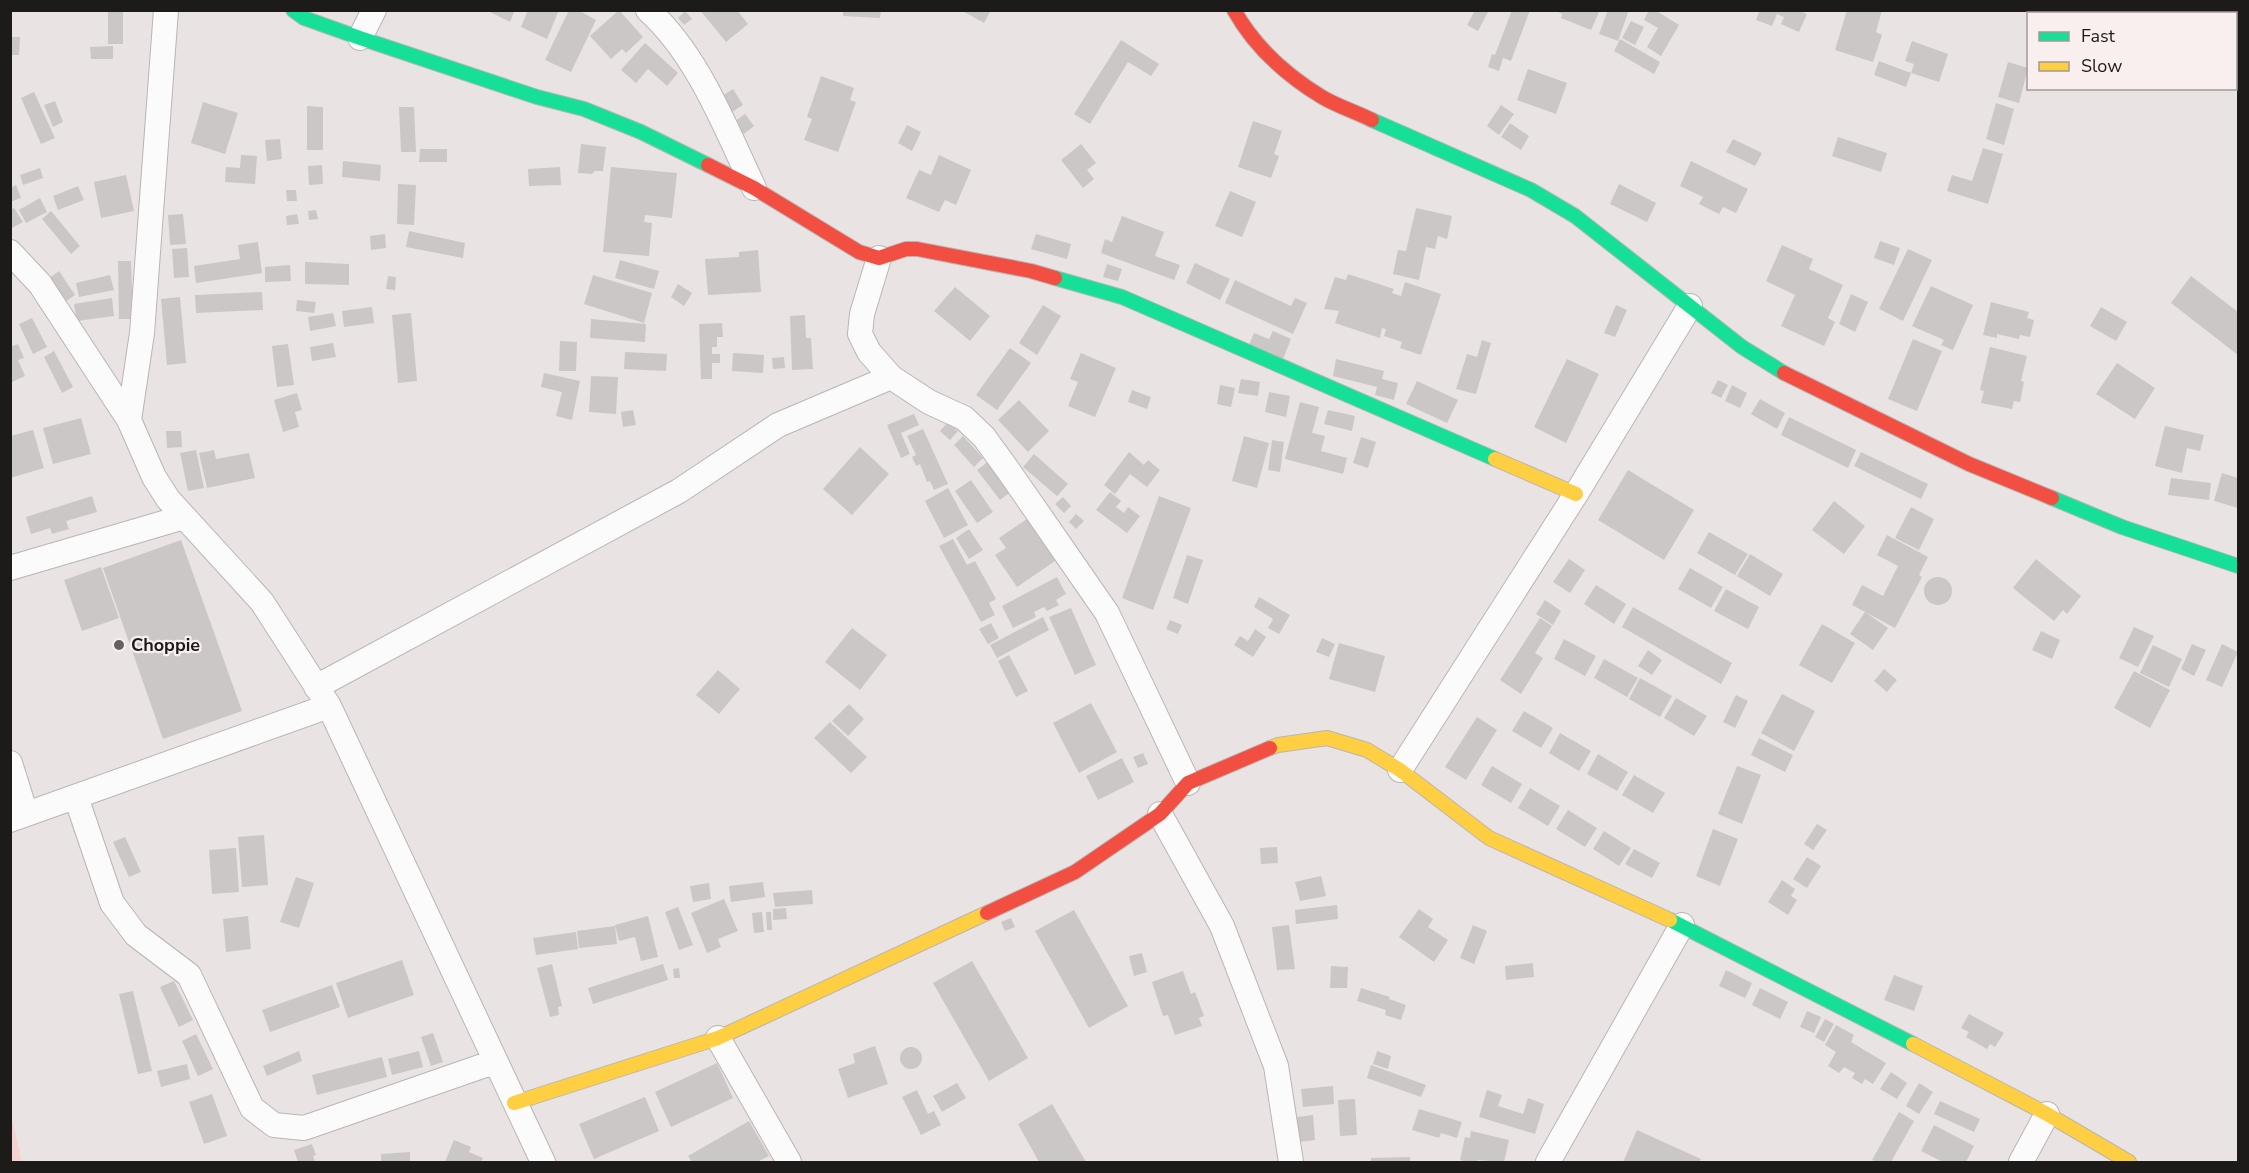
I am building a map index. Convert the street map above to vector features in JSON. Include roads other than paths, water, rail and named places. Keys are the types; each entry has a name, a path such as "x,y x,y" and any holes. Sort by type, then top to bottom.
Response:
{"street":[{"path":"129,420 142,333 166,10"},
{"path":"293,10 304,18 360,38 537,97 584,109 641,132 754,188 859,252 879,258 906,249 917,249 1031,271 1122,297 1576,494"},
{"path":"360,38 374,10"},
{"path":"1234,10 1239,21 1263,50 1293,77 1323,98 1531,190 1552,202 1575,216 1742,347 1795,380 1969,464 2122,527 2238,567"},
{"path":"649,11 666,26 681,46 713,103 754,188"},
{"path":"10,252 40,284 129,420 154,477 168,499 262,602 322,696 543,1162"},
{"path":"879,258 862,314 860,334 869,352 891,377 929,402 964,418 984,437 1011,473 1107,613 1188,783"},
{"path":"1400,770 1576,494 1690,306"},
{"path":"10,763 18,817 76,797 322,696 679,490 778,425 891,377"},
{"path":"10,568 184,517"},
{"path":"513,1102 718,1038 1075,872 1160,814 1188,783 1278,745 1327,738 1367,750 1400,770 1489,838 1682,925 2047,1114 2129,1162"},
{"path":"76,797 112,903 136,935 189,975 252,1108 274,1125 304,1128 494,1062"},
{"path":"1160,814 1222,926 1272,1055 1276,1066 1291,1162"},
{"path":"1548,1162 1682,925"},
{"path":"718,1038 789,1162"},
{"path":"2021,1162 2047,1114"}],"place":[{"name":"Choppie","path":"119,645"}]}
